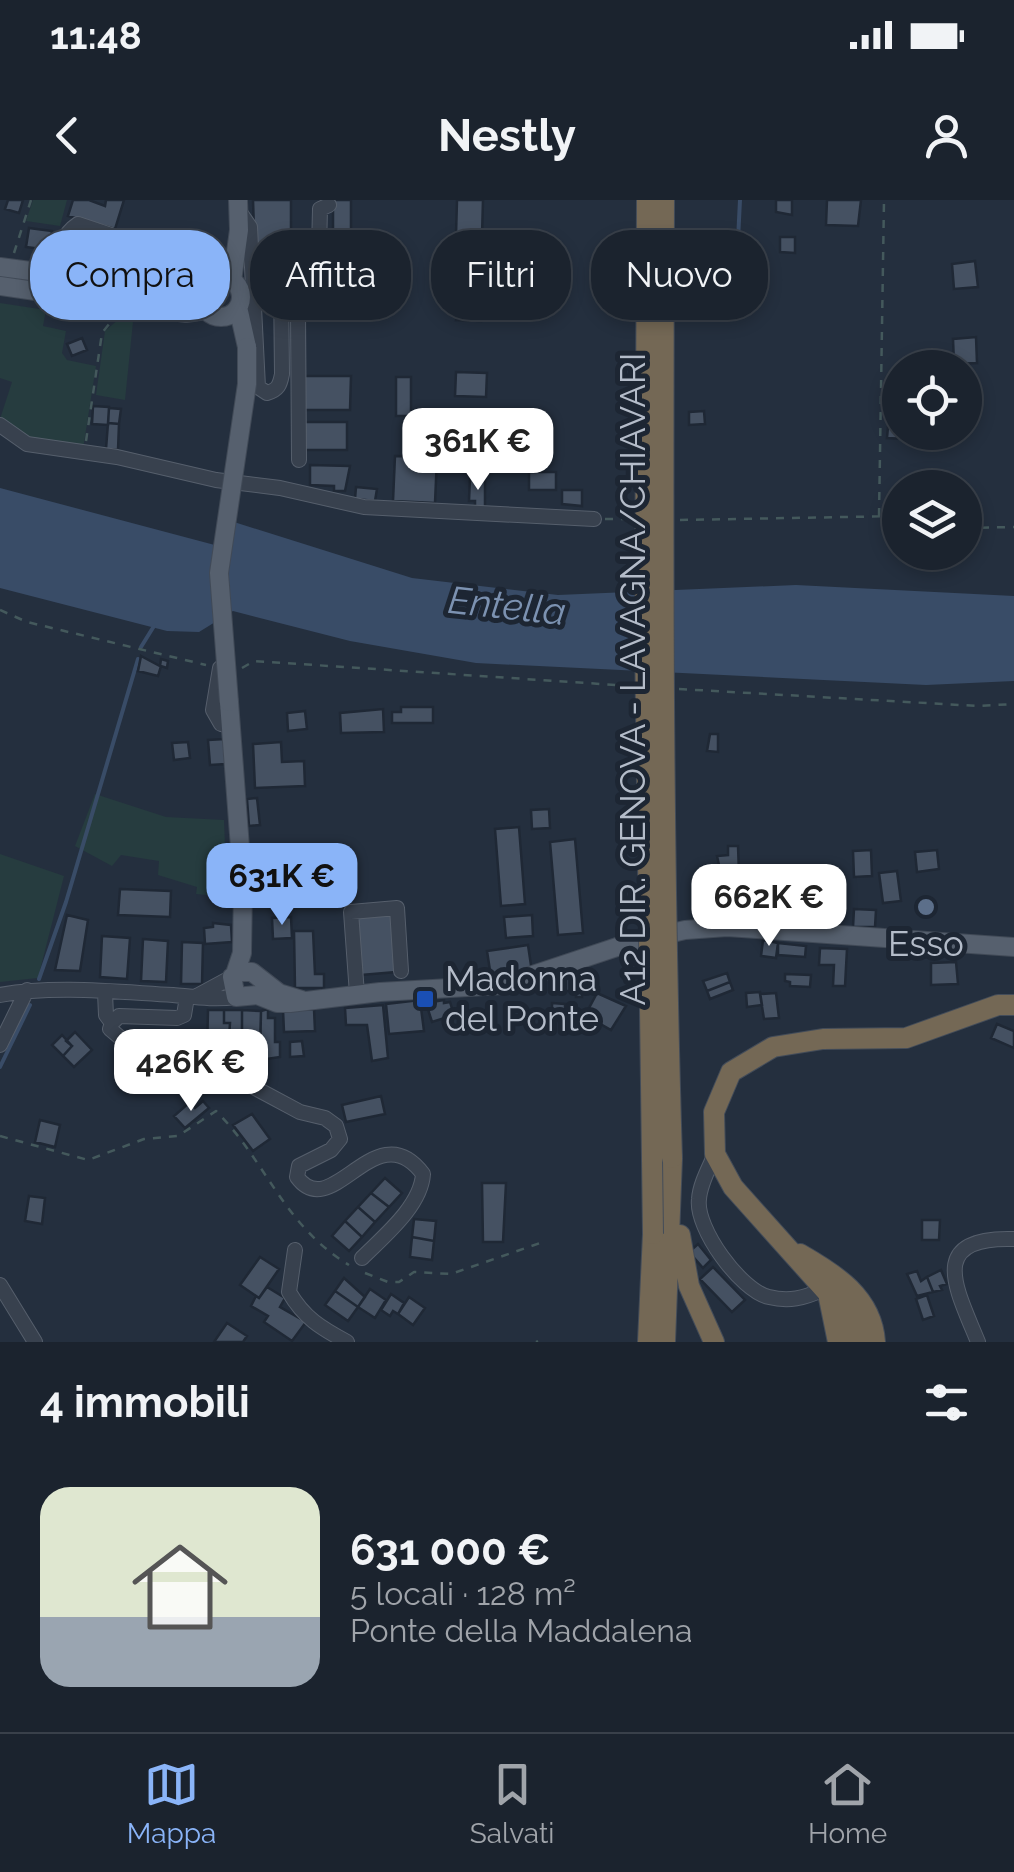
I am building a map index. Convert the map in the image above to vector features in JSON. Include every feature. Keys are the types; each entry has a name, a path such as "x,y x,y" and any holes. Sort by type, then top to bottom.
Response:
{"highway":[{"path":"644,1342 653,1234 646,636 647,200"},
{"name":"A12 DIR. GENOVA - LAVAGNA/CHIAVARI","path":"664,200 663,722 672,1163"},
{"path":"858,1342 851,1318 732,1187 715,1154 714,1112 730,1072 772,1047 823,1039 906,1038 998,1005 1014,1005"},
{"path":"666,1342 672,1163"},
{"path":"672,1163 689,1286 714,1342"},
{"path":"785,1245 838,1276 862,1302 875,1342"},
{"path":"825,1293 838,1342"}],"main road":[{"path":"239,205 240,230 232,280 239,290 238,306 247,346 247,384 219,573 242,886 242,953 233,976 236,997 247,999 259,984 242,886"},
{"path":"3,267 30,271"},
{"path":"0,286 30,290"},
{"path":"230,311 238,306"},
{"path":"233,976 252,972 277,1002 504,985 629,943 684,930 727,927 1012,948"}],"street":[{"path":"239,205 250,227 258,387 267,393 280,385 282,374 281,286 300,261 320,249 320,209 329,203"},
{"path":"300,460 298,310 301,300 328,266 329,203"},
{"path":"70,230 78,224 98,230"},
{"path":"0,426 27,444 216,480 280,488 364,507 594,519"},
{"path":"220,668 213,710 222,724 230,726"},
{"path":"357,994 351,912 397,908 402,971"},
{"path":"186,996 233,976"},
{"path":"0,995 26,990 213,1000 236,997"},
{"path":"0,1044 26,990"},
{"path":"105,993 106,1016 112,1023"},
{"path":"186,996 184,1014 178,1018 119,1016 110,1028 129,1045 231,1075 300,1112 326,1118 336,1126 340,1139 331,1150 300,1166 297,1177 312,1190 328,1188 383,1153 400,1154 414,1161 423,1174 422,1186 392,1227 362,1258"},
{"path":"715,1154 698,1199 708,1238 752,1291 786,1300 825,1293"},
{"path":"978,1342 959,1296 952,1267 956,1254 968,1244 993,1238 1014,1239"},
{"path":"295,1250 289,1292 314,1325 347,1342"},
{"path":"0,1285 35,1342"}],"path":[{"path":"3,267 13,258 31,200"},
{"path":"878,516 884,200"},
{"path":"84,452 102,334 111,320"},
{"path":"666,520 882,516"},
{"path":"594,519 630,520"},
{"path":"982,528 1014,527"},
{"path":"0,610 27,622 236,672 254,661 637,686"},
{"path":"670,688 978,706 1014,704"},
{"path":"0,1136 88,1160 144,1138 178,1136 216,1111 242,1140 283,1205 308,1233 345,1263 388,1282 399,1282 414,1272 451,1274 543,1242"}],"green space":[{"path":"33,200 67,200 60,226 26,221"},
{"path":"0,303 30,308 30,320 44,320 43,326 66,331 62,353 67,360 96,366 83,449 24,438 0,419 12,382 0,378"},
{"path":"118,320 133,322 125,400 96,395 105,331"},
{"path":"95,794 166,817 224,820 227,897 196,894 197,887 158,875 159,861 121,855 112,866 75,846"},
{"path":"0,854 64,876 38,978 0,982"}],"water":[{"name":"Entella","path":"0,488 226,548 234,522 412,578 558,595 796,585 1014,596 1014,681 926,685 476,663 350,641 233,611 199,632 167,631 0,588"}],"building":[{"path":"8,200 23,200 19,213 5,209"},
{"path":"73,200 105,206 106,200 124,200 115,229 68,216"},
{"path":"253,200 291,200 291,230 254,230"},
{"path":"333,200 351,200 351,230 333,230"},
{"path":"457,200 483,200 482,230 456,230"},
{"path":"776,200 792,200 792,215 776,212"},
{"path":"827,200 861,200 858,226 826,225"},
{"path":"780,237 795,237 795,253 780,252"},
{"path":"975,261 978,287 954,289 952,264"},
{"path":"976,337 976,350 953,350 953,339"},
{"path":"82,338 87,350 72,356 67,344"},
{"path":"456,372 487,373 486,397 455,396"},
{"path":"304,376 351,376 350,410 304,410"},
{"path":"396,377 411,377 411,416 396,416"},
{"path":"93,406 109,407 108,425 92,424"},
{"path":"109,408 121,409 119,424 108,423"},
{"path":"704,411 705,424 689,425 689,412"},
{"path":"304,422 347,422 347,450 304,450"},
{"path":"108,423 119,424 118,450 106,449"},
{"path":"395,456 437,457 435,503 393,501"},
{"path":"310,465 350,466 345,491 334,491 334,486 310,485"},
{"path":"529,472 556,472 556,490 529,490"},
{"path":"470,478 485,478 485,511 475,510 475,501 469,501"},
{"path":"356,487 377,489 375,501 355,499"},
{"path":"562,490 582,490 582,506 562,504"},
{"path":"141,656 160,666 161,659 168,661 167,668 161,666 158,676 138,671"},
{"path":"401,707 433,707 433,723 392,723 392,712 401,712"},
{"path":"383,709 384,732 341,733 340,713"},
{"path":"305,711 307,729 288,731 287,713"},
{"path":"710,734 718,734 718,752 707,751"},
{"path":"225,739 226,764 210,765 208,740"},
{"path":"188,742 190,758 174,760 172,743"},
{"path":"281,742 282,762 304,761 305,786 255,788 253,744"},
{"path":"257,798 260,825 249,826 247,799"},
{"path":"549,809 550,828 532,829 531,810"},
{"path":"519,827 525,904 501,906 495,829"},
{"path":"575,839 583,933 558,935 550,842"},
{"path":"728,846 738,846 739,873 721,874 717,856 728,855"},
{"path":"871,850 872,876 854,877 853,851"},
{"path":"937,850 939,869 917,872 915,852"},
{"path":"769,870 773,891 755,894 752,873"},
{"path":"799,871 815,871 814,901 798,900"},
{"path":"897,871 901,901 883,903 879,873"},
{"path":"821,887 845,888 845,905 820,904"},
{"path":"120,889 171,891 170,917 118,915"},
{"path":"854,909 876,910 875,927 853,927"},
{"path":"391,912 396,972 361,975 356,915"},
{"path":"67,915 88,920 80,971 55,970"},
{"path":"532,915 533,936 506,938 504,917"},
{"path":"291,917 292,938 273,939 272,918"},
{"path":"213,923 231,925 232,942 205,944 204,928 213,927"},
{"path":"294,931 313,931 315,974 324,974 324,988 295,988"},
{"path":"102,936 130,938 127,979 100,977"},
{"path":"143,939 168,941 166,982 141,981"},
{"path":"763,940 778,943 776,958 761,956"},
{"path":"182,942 203,943 202,984 181,984"},
{"path":"778,943 806,946 805,957 778,955"},
{"path":"528,945 532,972 491,977 487,951"},
{"path":"820,948 847,949 845,986 833,986 834,965 819,965"},
{"path":"956,962 958,984 931,985 931,963"},
{"path":"727,973 730,982 707,991 703,981"},
{"path":"785,974 811,975 810,987 790,986"},
{"path":"558,975 583,975 582,997 576,997 576,991 558,991"},
{"path":"730,982 733,990 710,999 707,991"},
{"path":"760,992 762,1005 747,1007 746,993"},
{"path":"597,993 626,1006 611,1030 590,1018 593,1013 588,1010"},
{"path":"776,993 779,1018 764,1019 760,994"},
{"path":"420,1000 424,1031 389,1034 386,1004"},
{"path":"450,1002 454,1015 432,1022 426,1003"},
{"path":"552,1003 565,1004 565,1021 552,1021"},
{"path":"565,1004 574,1004 574,1021 565,1021"},
{"path":"383,1005 388,1058 372,1061 367,1025 346,1025 345,1008"},
{"path":"268,1009 268,1018 275,1018 275,1042 280,1042 280,1057 260,1060 261,1011"},
{"path":"314,1009 315,1031 284,1032 283,1010"},
{"path":"208,1010 224,1010 224,1023 230,1023 229,1039 242,1043 241,1057 207,1052"},
{"path":"224,1010 242,1010 242,1043 229,1039 230,1023 224,1023"},
{"path":"242,1010 261,1011 260,1046 242,1045"},
{"path":"997,1024 1014,1031 1014,1048 991,1038"},
{"path":"75,1032 92,1050 74,1067 63,1056 72,1046 66,1041"},
{"path":"62,1035 72,1046 63,1056 52,1045"},
{"path":"302,1041 304,1056 290,1057 290,1042"},
{"path":"242,1045 260,1046 260,1060 241,1061"},
{"path":"381,1096 385,1114 346,1122 342,1105"},
{"path":"203,1101 209,1108 185,1128 174,1116 190,1102 195,1108"},
{"path":"252,1114 270,1139 253,1151 233,1125"},
{"path":"40,1120 60,1125 55,1147 35,1142"},
{"path":"385,1178 402,1193 389,1207 371,1193"},
{"path":"482,1183 506,1183 503,1242 483,1242"},
{"path":"371,1193 389,1207 375,1222 358,1207"},
{"path":"29,1196 45,1198 42,1224 25,1221"},
{"path":"358,1207 375,1222 362,1237 345,1221"},
{"path":"414,1219 436,1221 434,1241 412,1237"},
{"path":"922,1220 940,1220 939,1240 922,1240"},
{"path":"345,1221 362,1237 349,1251 332,1236"},
{"path":"412,1237 434,1241 432,1260 410,1257"},
{"path":"698,1244 711,1260 703,1268 689,1252"},
{"path":"260,1257 279,1269 259,1298 240,1285"},
{"path":"713,1267 745,1300 732,1312 700,1279"},
{"path":"941,1270 947,1284 933,1292 927,1277"},
{"path":"917,1271 921,1281 927,1277 933,1292 917,1296 907,1274"},
{"path":"344,1278 365,1297 358,1307 335,1291"},
{"path":"267,1287 285,1298 280,1307 306,1322 292,1341 264,1322 268,1316 251,1306"},
{"path":"370,1289 386,1300 375,1318 358,1307"},
{"path":"335,1291 358,1307 348,1321 325,1305"},
{"path":"391,1294 404,1303 398,1314 393,1311 390,1316 381,1310"},
{"path":"927,1295 934,1316 923,1320 916,1299"},
{"path":"409,1297 425,1308 413,1325 398,1314"},
{"path":"227,1323 247,1336 243,1342 214,1342"}],"waterway":[{"path":"738,230 740,200"},
{"path":"141,647 154,626"},
{"path":"39,979 66,902 138,659"},
{"path":"0,1067 30,1005"}],"place":[{"name":"Esso","path":"926,907"},
{"name":"Madonna del Ponte","path":"425,999"}]}
